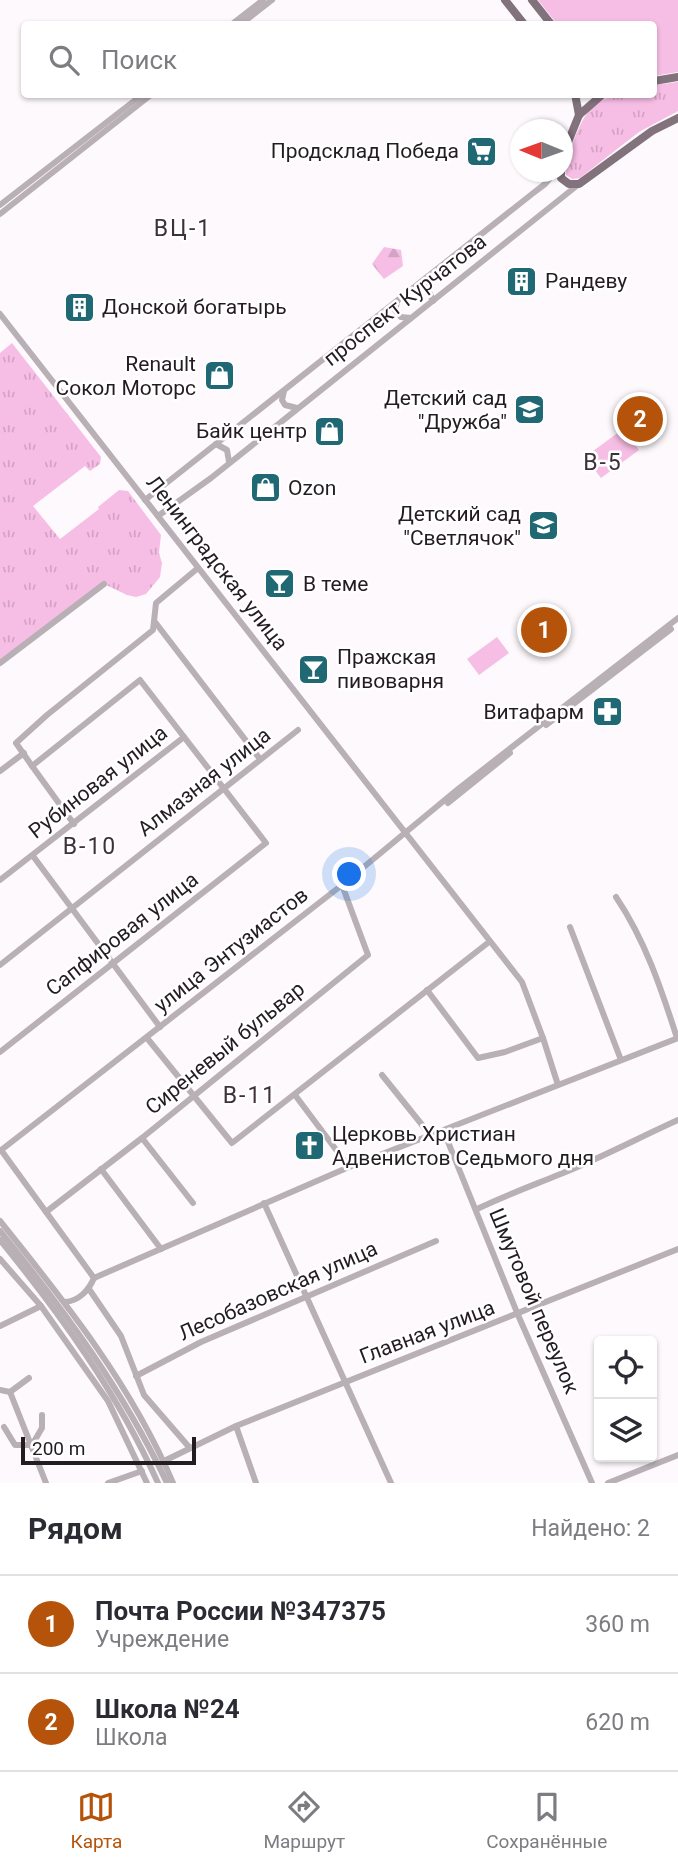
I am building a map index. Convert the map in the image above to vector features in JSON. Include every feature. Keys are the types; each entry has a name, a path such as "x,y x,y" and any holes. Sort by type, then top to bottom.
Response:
{"main road":[{"path":"505,0 522,21"},
{"path":"531,0 548,21"},
{"path":"657,80 678,77"},
{"path":"576,98 579,116"},
{"path":"573,130 579,116 599,98"},
{"name":"проспект Курчатова","path":"579,184 652,131 678,118"},
{"path":"566,182 579,184"}],"street":[{"path":"236,21 263,0"},
{"path":"245,21 272,0"},
{"path":"0,205 138,98"},
{"path":"0,214 147,98"},
{"name":"проспект Курчатова","path":"146,499 547,182"},
{"name":"проспект Курчатова","path":"159,516 579,184"},
{"path":"419,284 427,287 433,301"},
{"path":"397,302 395,310 401,317 411,318"},
{"name":"Ленинградская улица","path":"0,314 522,982 558,1085"},
{"path":"284,391 282,400 285,405 297,408"},
{"path":"216,444 227,450 229,462"},
{"path":"159,516 408,833"},
{"path":"198,568 156,603 153,615 155,622 260,759"},
{"path":"0,663 104,584"},
{"name":"улица Энтузиастов","path":"0,1150 408,833 468,781 678,621"},
{"path":"74,824 16,743 153,629 155,622"},
{"path":"32,766 140,680 223,788"},
{"name":"Алмазная улица","path":"0,965 298,730"},
{"name":"Рубиновая улица","path":"0,880 184,737"},
{"path":"0,771 24,753"},
{"name":"Сапфировая улица","path":"0,1052 266,844 223,788"},
{"path":"33,856 160,1027"},
{"name":"Сиреневый бульвар","path":"46,1212 368,955 342,885"},
{"path":"65,1302 72,1301 89,1289 94,1278 264,1203 678,1038 648,954 633,922 616,897"},
{"path":"570,927 621,1060"},
{"path":"147,1038 232,1143 489,942"},
{"path":"427,990 478,1058 505,1052 543,1038"},
{"path":"382,1075 431,1136"},
{"path":"295,1095 349,1167"},
{"path":"477,1209 511,1192 655,1133 678,1120"},
{"name":"Шмутовой переулок","path":"444,1132 518,1315 592,1483"},
{"path":"142,1138 193,1203"},
{"path":"0,1150 94,1278"},
{"path":"101,1169 161,1249"},
{"path":"264,1203 391,1483"},
{"path":"0,1222 65,1302 121,1382 173,1483"},
{"path":"0,1231 58,1303 109,1377 167,1483"},
{"path":"0,1240 52,1304 110,1391 158,1483"},
{"name":"Лесобазовская улица","path":"136,1376 201,1342 436,1241"},
{"name":"Главная улица","path":"164,1461 236,1426 678,1250"},
{"path":"0,1259 41,1306 107,1401 147,1483"},
{"path":"89,1289 121,1336 144,1395 189,1447"},
{"path":"0,1326 41,1306"},
{"path":"0,1390 10,1392 29,1378"},
{"path":"10,1392 46,1483"},
{"path":"32,1444 41,1428 42,1415"},
{"path":"236,1426 256,1483"},
{"path":"4,1427 15,1445 32,1444"},
{"path":"608,1483 678,1455"},
{"path":"107,1483 142,1471"}],"green space":[{"path":"538,0 678,0 678,72 657,76 657,21 555,21"},
{"path":"678,82 678,111 639,132 580,178 573,179 573,143 586,114 594,106 609,98 657,98 657,85"},
{"path":"384,247 401,250 403,266 384,279 372,264"},
{"path":"12,343 101,457 100,464 90,471 85,466 33,506 60,539 119,490 128,491 161,535 159,553 162,563 160,577 146,594 136,597 127,595 104,584 0,661 0,353"},
{"path":"623,429 639,450 601,478 585,457"},
{"path":"497,637 509,653 479,675 467,659"}],"place":[{"name":"Продсклад Победа","path":"482,151"},
{"name":"Рандеву","path":"522,281"},
{"name":"Донской богатырь","path":"79,307"},
{"name":"Renault Сокол Моторс","path":"219,376"},
{"name":"Детский сад \"Дружба\"","path":"530,410"},
{"name":"Школа №24","path":"640,419"},
{"name":"Байк центр","path":"330,431"},
{"name":"Ozon","path":"265,488"},
{"name":"Детский сад \"Светлячок\"","path":"544,526"},
{"name":"В теме","path":"280,584"},
{"name":"Почта России №347375","path":"544,630"},
{"name":"Пражская пивоварня","path":"314,669"},
{"name":"Витафарм","path":"607,712"},
{"name":"Церковь Христиан Адвенистов Седьмого дня","path":"309,1146"}],"district":[{"name":"ВЦ-1","path":"183,228"},
{"name":"В-5","path":"603,462"},
{"name":"В-10","path":"90,846"},
{"name":"В-11","path":"250,1095"}]}
